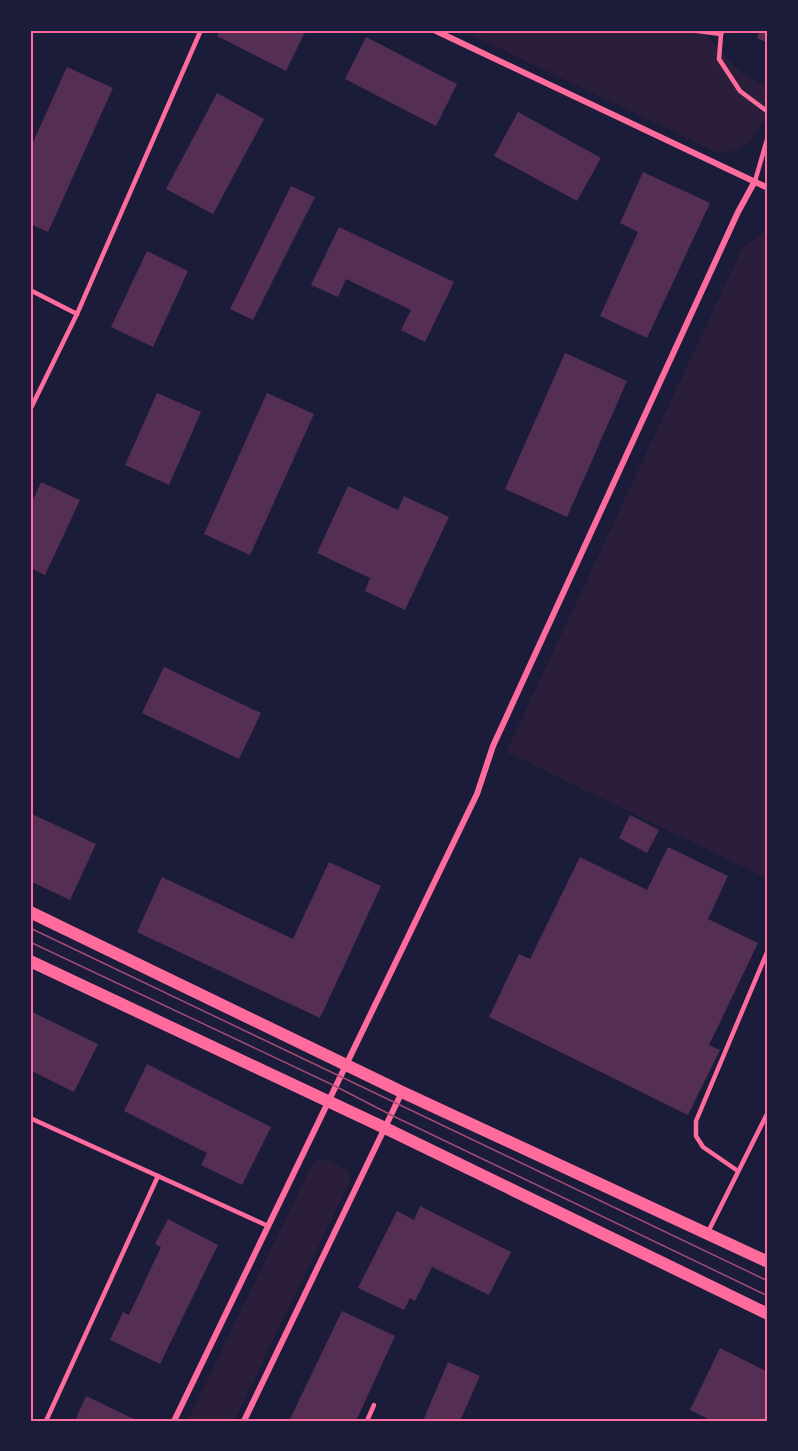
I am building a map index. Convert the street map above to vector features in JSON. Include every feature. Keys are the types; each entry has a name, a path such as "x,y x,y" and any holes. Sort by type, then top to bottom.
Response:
{"main road":[{"path":"30,912 402,1092 708,1232 768,1262"},
{"path":"30,961 385,1128 768,1314"}],"street":[{"path":"434,30 768,188"},
{"path":"174,1421 477,794 493,746 738,212 755,181"},
{"path":"244,1421 402,1092"}],"lane":[{"path":"30,410 76,314 201,30"},
{"path":"690,30 722,32 719,59 740,92 768,112"},
{"path":"755,181 768,136"},
{"path":"30,290 76,314"},
{"path":"738,1171 703,1147 696,1136 696,1121 768,950"},
{"path":"708,1232 768,1112"},
{"path":"30,1118 268,1226"},
{"path":"46,1421 158,1176"},
{"path":"367,1421 374,1405"}],"shaded area":[{"path":"461,30 701,30 741,73 768,87 768,114 749,142 733,151 718,153"},
{"path":"768,229 768,879 506,752 743,247"},
{"path":"322,1158 348,1170 350,1181 234,1421 187,1421 312,1165"}],"building":[{"path":"220,30 306,30 286,71 217,36"},
{"path":"760,30 768,30 768,43 757,38"},
{"path":"366,37 457,84 436,126 345,79"},
{"path":"67,67 113,88 48,232 30,224 30,149"},
{"path":"217,93 264,119 213,214 166,189"},
{"path":"518,112 601,158 577,201 494,156"},
{"path":"643,172 710,203 647,338 600,316 638,232 620,223"},
{"path":"291,186 315,197 253,320 230,309"},
{"path":"339,227 454,282 425,342 401,330 411,310 346,279 338,297 311,285"},
{"path":"147,251 188,271 153,347 111,327"},
{"path":"565,353 627,381 567,517 505,489"},
{"path":"157,393 201,412 169,485 125,465"},
{"path":"267,393 314,414 250,555 204,534"},
{"path":"41,482 80,500 45,575 30,568 30,507"},
{"path":"348,486 398,510 404,496 449,517 405,610 365,591 370,578 317,553"},
{"path":"164,667 261,713 239,759 142,713"},
{"path":"30,813 96,844 70,900 30,881"},
{"path":"630,815 659,830 647,853 619,838"},
{"path":"668,847 728,876 708,919 758,943 709,1045 720,1050 688,1115 489,1017 519,954 530,959 580,857 647,890"},
{"path":"329,862 381,886 320,1018 137,932 162,877 293,939"},
{"path":"30,1011 98,1044 74,1092 30,1070"},
{"path":"147,1064 271,1127 242,1185 201,1165 207,1153 124,1111"},
{"path":"420,1206 511,1252 489,1295 432,1267 415,1301 410,1298 404,1310 358,1288 397,1211 414,1220"},
{"path":"168,1219 218,1245 160,1364 110,1340 123,1312 129,1315 161,1247 155,1244"},
{"path":"342,1311 395,1336 356,1421 289,1421"},
{"path":"720,1348 768,1372 768,1421 712,1421 690,1410"},
{"path":"448,1362 480,1376 460,1421 423,1421"},
{"path":"86,1396 134,1419 133,1421 75,1421"}],"tram line":[{"path":"30,928 768,1281"},
{"path":"30,942 335,1086 768,1296"}]}
